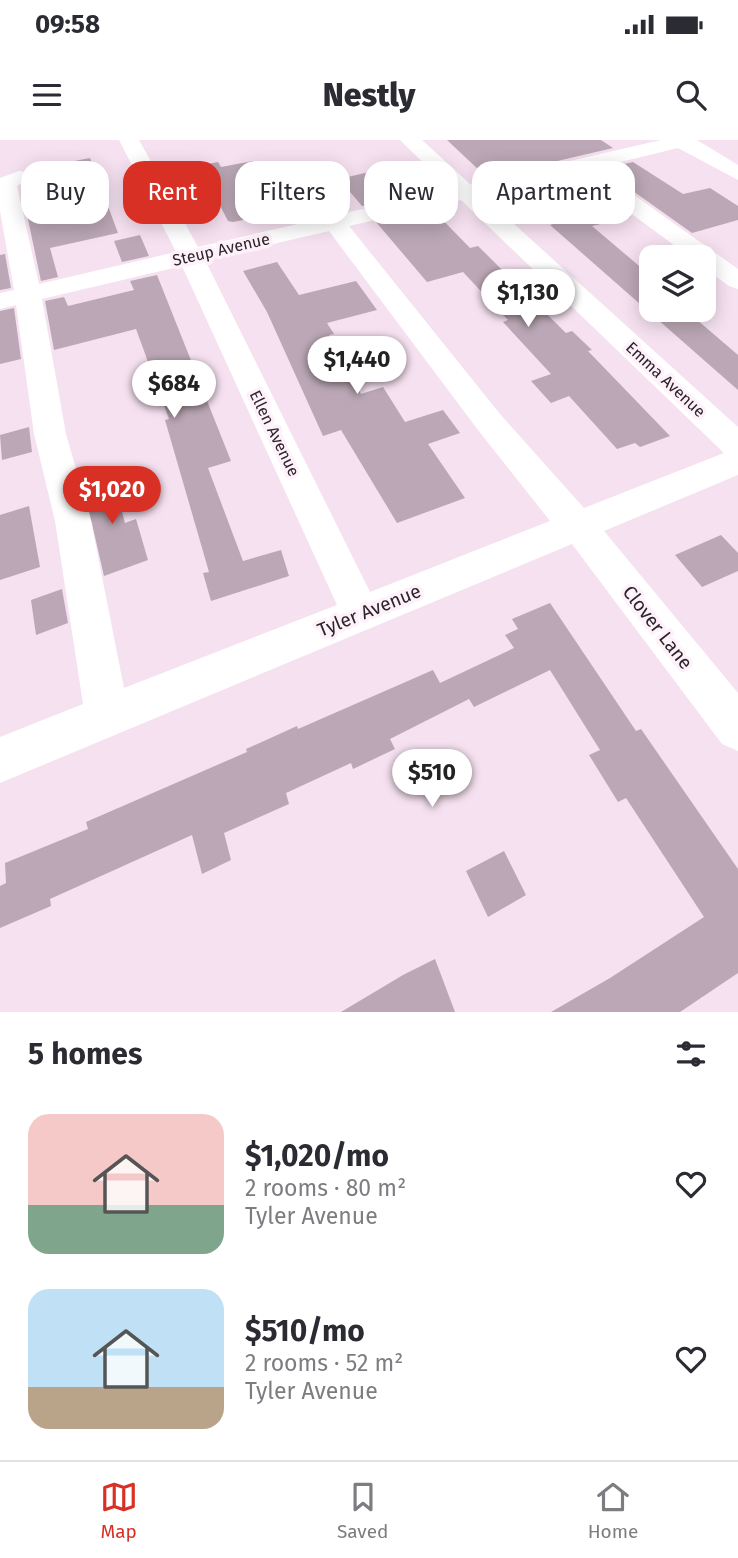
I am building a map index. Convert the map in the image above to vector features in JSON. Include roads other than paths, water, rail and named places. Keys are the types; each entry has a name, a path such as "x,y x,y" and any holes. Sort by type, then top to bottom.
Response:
{"street":[{"name":"Ellen Avenue","path":"130,140 190,256 361,614"},
{"name":"Emma Avenue","path":"410,140 738,446"},
{"name":"Steup Avenue","path":"600,161 683,140"},
{"path":"683,140 738,174"},
{"path":"19,177 6,183 14,298 73,521 107,717"},
{"name":"Steup Avenue","path":"350,218 472,190"},
{"path":"635,206 738,281"},
{"name":"Steup Avenue","path":"14,298 326,224"},
{"name":"Clover Lane","path":"336,224 489,422 578,526 738,728"},
{"name":"Tyler Avenue","path":"0,760 738,461"}]}
